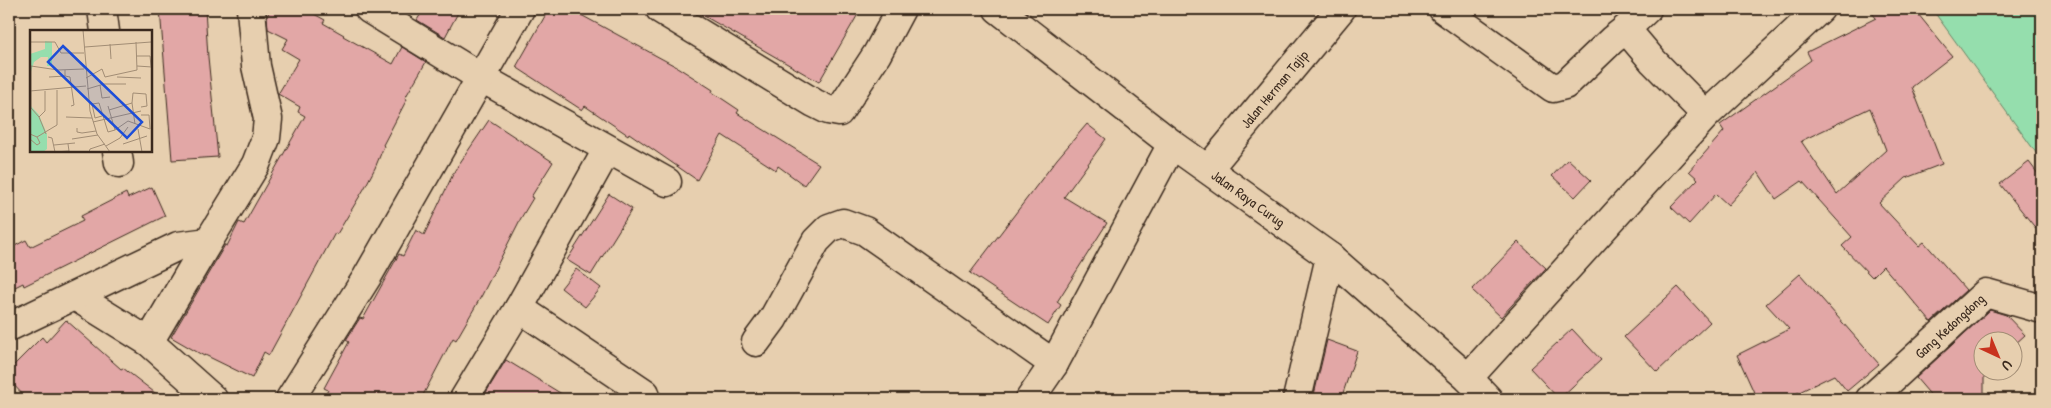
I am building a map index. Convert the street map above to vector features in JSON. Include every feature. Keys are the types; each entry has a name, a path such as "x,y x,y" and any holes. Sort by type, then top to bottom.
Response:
{"street":[{"path":"102,9 105,30"},
{"path":"149,342 256,164 266,138 268,119 256,66 251,9"},
{"path":"369,9 480,77 607,150 668,182"},
{"path":"290,399 366,277 520,9"},
{"path":"660,9 814,103 828,110 839,112 878,54 901,9"},
{"name":"Jalan Raya Curug","path":"998,9 1172,144 1330,257 1468,378 1488,399"},
{"name":"Jalan Herman Tajip","path":"1208,169 1341,9"},
{"path":"1443,9 1553,88 1565,85 1647,9"},
{"path":"1468,378 1706,115 1820,9"},
{"path":"1626,30 1652,61 1706,115"},
{"path":"1030,399 1054,364 1172,144"},
{"path":"464,399 519,308 607,150"},
{"path":"756,342 773,319 816,242 829,228 843,223 865,230 1054,364"},
{"path":"9,327 178,246 208,242"},
{"path":"1297,399 1330,257"},
{"name":"Gang Kedongdong","path":"1870,399 1986,293 2042,309"},
{"path":"75,296 149,342 213,399"},
{"path":"519,308 645,393"}],"green space":[{"path":"1932,9 2042,9 2042,161"}],"building":[{"path":"160,9 205,9 218,157 172,160"},
{"path":"271,9 305,9 325,20 323,23 343,36 393,64 402,47 426,62 405,98 407,99 383,145 375,168 364,189 337,234 335,233 269,355 264,352 252,378 204,356 171,337 225,245 227,246 239,222 244,224 305,116 298,112 300,107 278,94 299,59 282,49 288,39 268,29 267,16"},
{"path":"424,9 460,9 445,37 417,20"},
{"path":"549,9 570,9 677,67 713,90 712,92 739,110 737,113 819,164 804,185 778,166 776,170 722,135 697,180 629,133 628,135 585,106 582,110 516,67"},
{"path":"692,9 861,9 819,82"},
{"path":"1869,9 1914,9 1952,56 1912,87 1942,164 1906,178 1879,203 1919,246 1924,242 1966,290 1931,322 1883,266 1872,277 1842,246 1852,237 1802,181 1776,199 1758,172 1728,205 1716,194 1689,224 1671,207 1698,179 1689,171 1724,131 1720,125 1811,60 1807,52 1876,18","holes":["1870,108 1886,150 1837,194 1801,141"]},
{"path":"489,120 553,162 531,197 533,198 482,295 456,340 453,338 421,399 323,399 328,390 324,388 349,342 346,340 360,318 363,319 399,254 403,256 416,230 424,235 455,170"},
{"path":"1087,124 1106,139 1064,197 1107,223 1057,302 1061,305 1048,325 970,273 1057,159"},
{"path":"1568,159 1591,180 1575,197 1552,176"},
{"path":"2029,162 2042,179 2042,236 2000,184"},
{"path":"152,187 165,216 24,286 23,283 9,290 9,249 26,240 30,247 83,221 81,216 126,193 128,198"},
{"path":"609,194 632,209 591,275 567,260"},
{"path":"1518,242 1546,268 1501,317 1472,290"},
{"path":"576,269 601,288 585,307 561,288"},
{"path":"1800,274 1879,364 1847,391 1834,375 1785,399 1757,399 1737,355 1789,329 1766,304"},
{"path":"1678,287 1710,322 1657,372 1624,337"},
{"path":"1990,310 2006,315 2020,330 1974,330 1974,380 1984,380 1984,399 1934,399 1916,378"},
{"path":"66,320 121,369 123,368 163,399 27,399 9,380 9,370 42,337 46,342"},
{"path":"1572,329 1601,360 1559,399 1530,368"},
{"path":"1327,340 1357,351 1341,399 1313,399"},
{"path":"506,360 570,399 482,399"}]}
